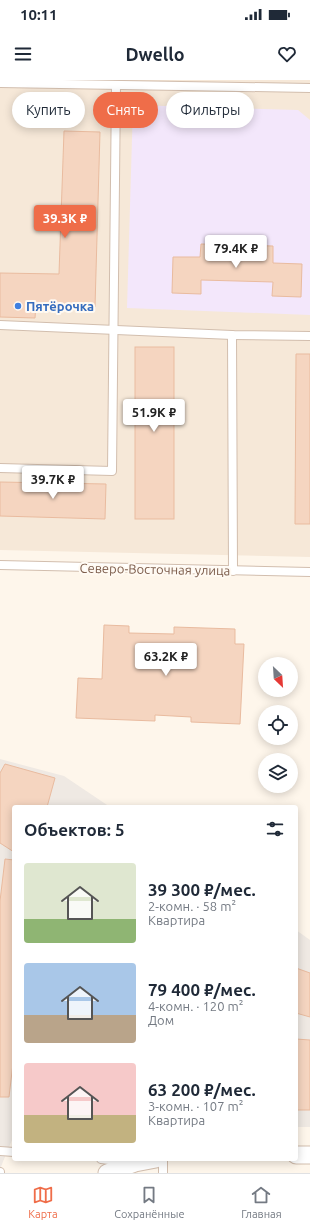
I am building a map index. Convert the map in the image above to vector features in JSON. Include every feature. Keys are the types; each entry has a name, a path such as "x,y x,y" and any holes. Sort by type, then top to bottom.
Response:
{"street":[{"path":"298,1155 310,1155"},
{"path":"107,1173 149,1162"}],"lane":[{"path":"0,83 310,88"},
{"path":"0,468 112,471 116,85"},
{"path":"0,326 232,335 310,336"},
{"path":"232,335 233,571"},
{"name":"Северо-Восточная улица","path":"0,566 310,572"},
{"path":"0,1151 12,1152"},
{"path":"133,1161 149,1162 163,1173"}],"shaded area":[{"path":"0,80 310,80 310,557 0,550"},
{"path":"158,106 166,106 166,128 254,128 254,109 298,110 310,120 310,315 127,308 132,128 158,128"},
{"path":"0,759 64,776 107,805 12,805 12,1140 0,1169"},
{"path":"298,931 310,940 310,1127 298,1127"}],"building":[{"path":"64,131 100,132 95,307 36,304 35,318 0,317 0,273 59,274"},
{"path":"201,244 273,246 273,263 302,264 301,297 272,296 273,282 201,280 201,294 172,293 173,257 200,257"},
{"path":"135,347 174,347 174,519 135,519"},
{"path":"296,354 310,354 310,524 295,524"},
{"path":"0,482 106,484 105,519 0,516"},
{"path":"104,625 129,626 129,633 174,634 174,627 235,629 235,644 244,644 240,724 191,722 191,717 155,715 155,721 76,718 78,678 102,679"},
{"path":"5,764 55,778 48,805 12,805 12,851 0,843 0,773"},
{"path":"5,859 12,860 12,1072 9,1097 0,1097 0,901"},
{"path":"298,969 310,973 310,1017 298,1014"},
{"path":"298,1039 310,1040 310,1110 298,1110"}],"place":[{"name":"Пятёрочка","path":"18,306"}]}
